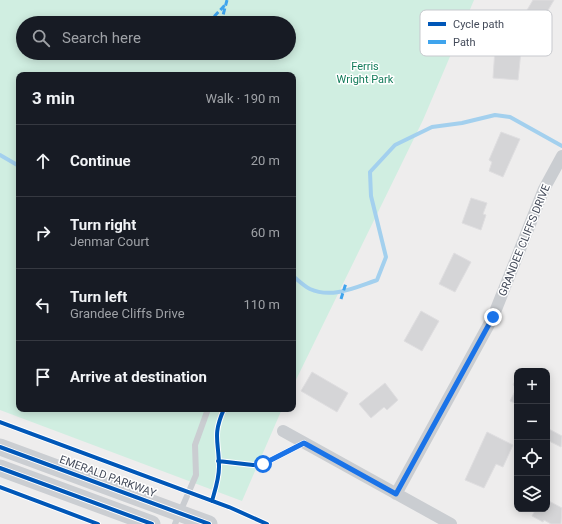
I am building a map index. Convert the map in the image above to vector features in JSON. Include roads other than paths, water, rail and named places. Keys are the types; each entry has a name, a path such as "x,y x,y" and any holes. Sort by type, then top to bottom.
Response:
{"main road":[{"name":"EMERALD PARKWAY","path":"0,446 178,518 209,524"},
{"path":"0,468 152,524"}],"street":[{"name":"GRANDEE CLIFFS DRIVE","path":"396,494 493,317 544,189 561,157"},
{"path":"283,431 451,524"}],"lane":[{"path":"178,518 196,475 195,445 207,412"}],"waterway":[{"path":"296,279 310,289 327,293 352,289 377,280 386,257 371,196 370,172 395,145 432,127 462,123 495,115 510,117 562,146"},
{"path":"0,155 16,164"}],"park label":[{"name":"Ferris Wright Park","path":"365,72"}]}
